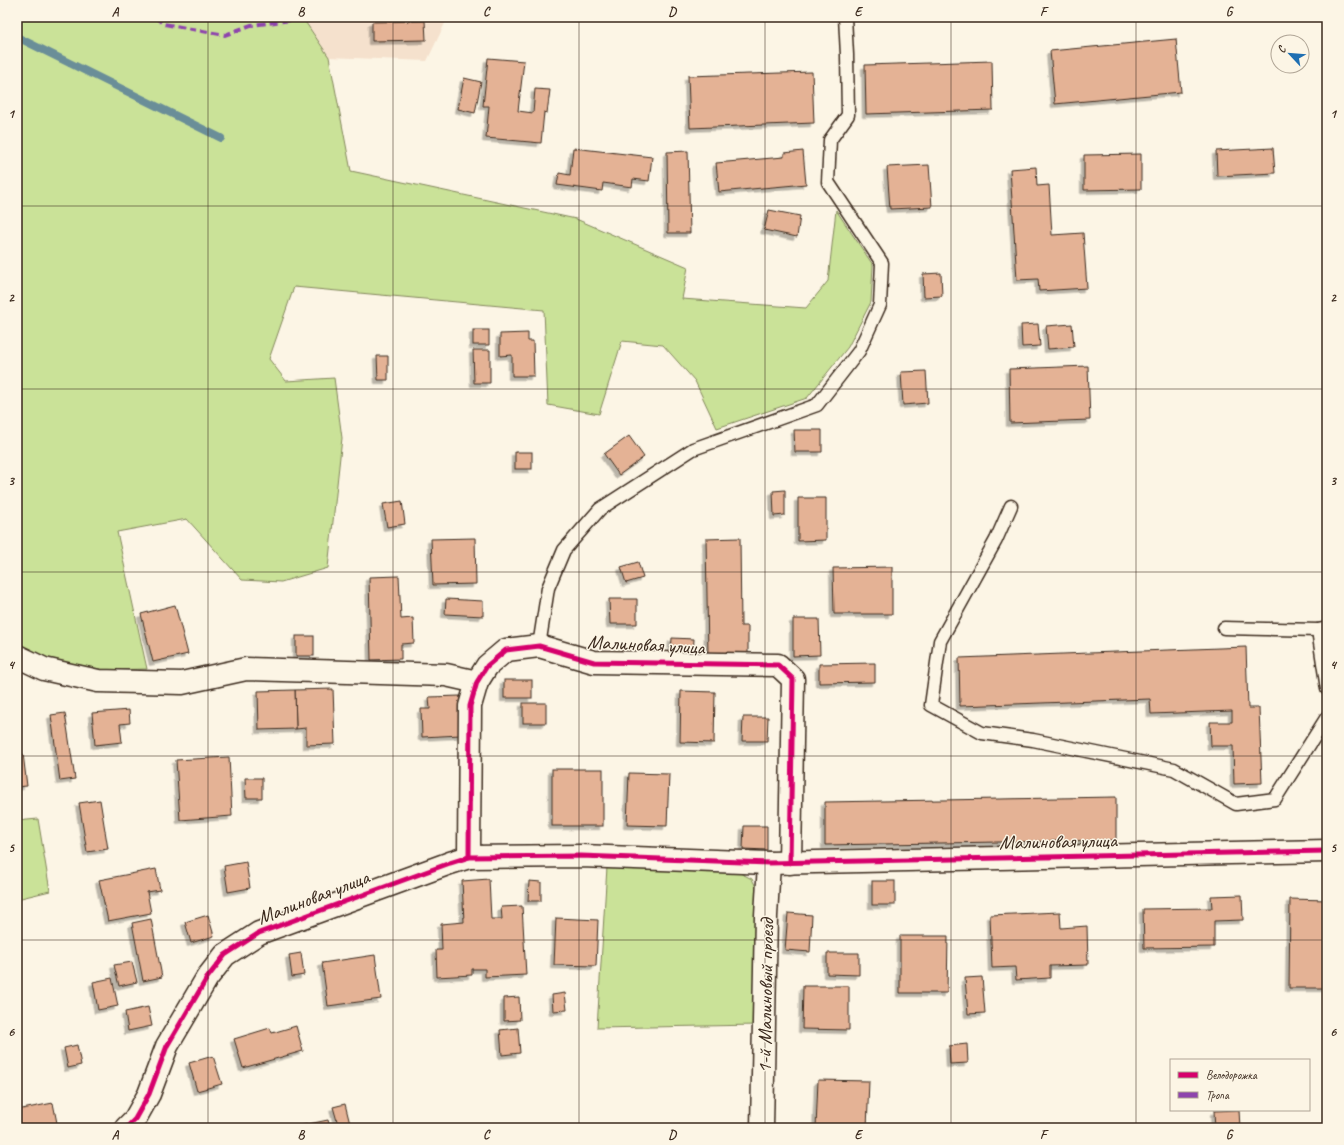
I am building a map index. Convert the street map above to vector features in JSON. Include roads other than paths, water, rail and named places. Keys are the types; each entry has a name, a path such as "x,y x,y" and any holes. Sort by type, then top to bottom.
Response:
{"street":[{"name":"Малиновая улица","path":"469,857 470,706 477,682 487,666 506,650 539,646 594,662 778,665 793,679 780,863"},
{"path":"17,656 44,669 98,681 182,683 246,670 446,675 477,682"},
{"name":"Малиновая улица","path":"126,1128 135,1119 149,1094 167,1046 207,978 225,956 259,933 469,857 581,856 780,863 1327,851"},
{"name":"1-й Малиновый проезд","path":"762,1128 766,916 780,863"}],"lane":[{"path":"539,646 548,588 564,550 600,509 693,449 817,405 859,351 880,306 882,263 828,182 830,140 848,115 845,17"},
{"path":"1012,506 996,540 940,641 931,705 982,733 1033,740 1174,769 1236,804 1276,799 1327,717"},
{"path":"1224,628 1322,629 1327,689"}],"waterway":[{"path":"17,37 221,138"}]}
